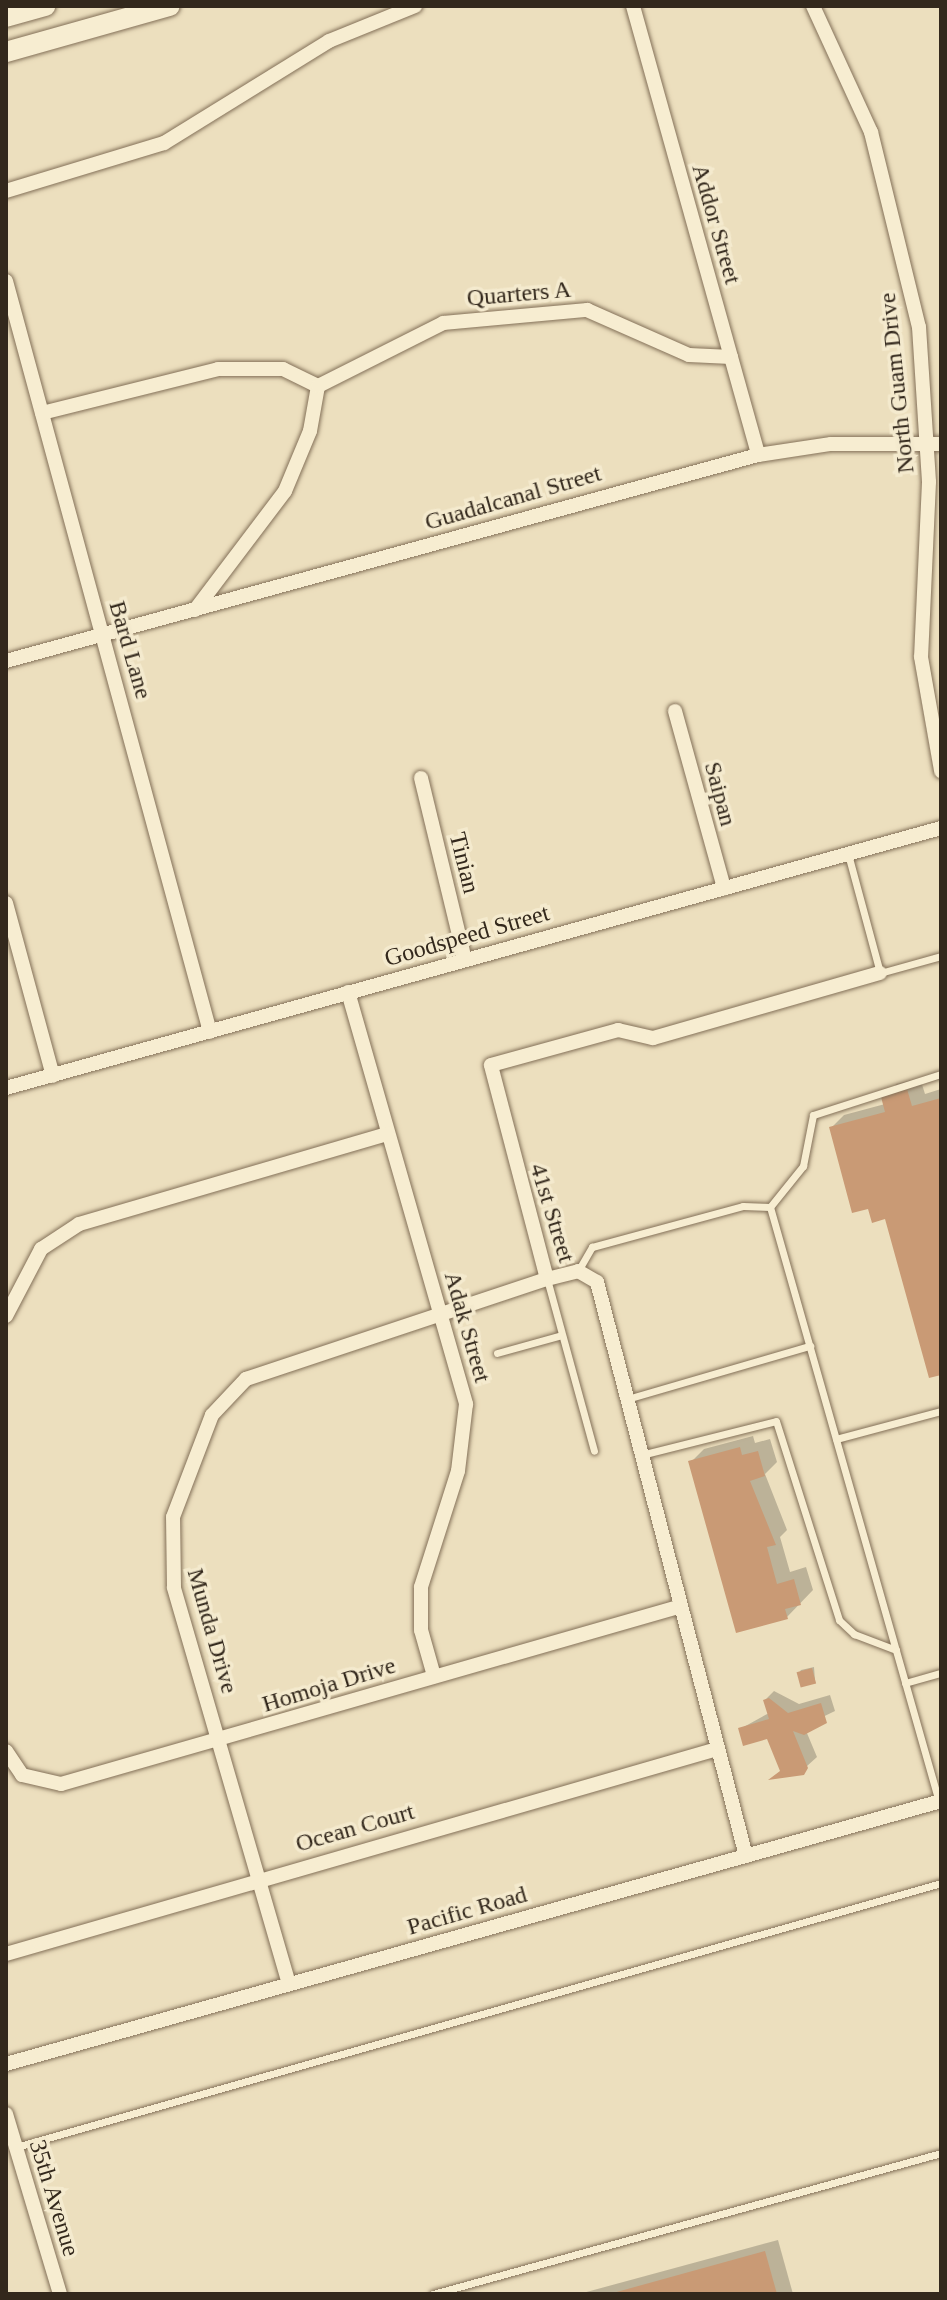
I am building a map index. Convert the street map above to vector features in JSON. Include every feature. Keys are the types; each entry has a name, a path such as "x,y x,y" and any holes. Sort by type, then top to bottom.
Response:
{"main road":[{"path":"6,17 45,6"},
{"path":"6,52 170,6"}],"street":[{"path":"6,191 164,143 329,41 415,6"},
{"name":"Addor Street","path":"633,6 758,455"},
{"name":"North Guam Drive","path":"813,6 881,168 919,327 934,444 921,657 941,771"},
{"name":"Bard Lane","path":"6,281 210,1032"},
{"name":"Quarters A","path":"318,386 443,323 561,309 587,310 689,355 731,357"},
{"path":"42,413 218,369 283,369 318,386 310,431 285,491 195,610"},
{"name":"Guadalcanal Street","path":"6,661 758,455 831,444 934,444"},
{"name":"Saipan","path":"675,711 724,888"},
{"name":"Tinian","path":"421,778 465,960"},
{"name":"Goodspeed Street","path":"6,1088 941,828"},
{"path":"6,903 53,1076"},
{"name":"41st Street","path":"746,1856 678,1607 597,1282 578,1271 547,1279 491,1065 618,1030 653,1038 880,973"},
{"name":"Adak Street","path":"348,992 442,1316 466,1423 421,1587 421,1630 434,1676"},
{"path":"6,1316 41,1249 79,1224 387,1134"},
{"name":"Munda Drive","path":"289,1984 169,1545 212,1415 232,1388 257,1374 442,1316 547,1279"},
{"name":"Homoja Drive","path":"6,1751 22,1775 61,1784 678,1607"},
{"name":"Ocean Court","path":"6,1954 259,1878 717,1749"},
{"name":"Pacific Road","path":"6,2064 940,1802"},
{"name":"35th Avenue","path":"6,2114 60,2294"}],"lane":[{"path":"848,854 880,973 941,956"},
{"path":"770,1207 803,1166 813,1115 941,1074"},
{"path":"578,1271 592,1247 743,1206 770,1207"},
{"path":"770,1207 940,1802"},
{"path":"547,1279 594,1451"},
{"path":"497,1353 562,1335"},
{"path":"627,1399 810,1346"},
{"path":"836,1439 941,1411"},
{"path":"641,1455 762,1418 776,1421 839,1620 864,1640 896,1650"},
{"path":"905,1683 941,1673"},
{"path":"16,2147 941,1883"},
{"path":"433,2294 941,2153"}],"building":[{"path":"907,1089 912,1106 941,1098 941,1375 929,1378 885,1219 872,1223 868,1209 852,1213 829,1127 885,1112 881,1097"},
{"path":"740,1447 742,1455 758,1451 765,1476 750,1481 776,1545 767,1547 777,1584 794,1579 801,1605 785,1609 788,1619 736,1633 688,1461"},
{"path":"812,1668 816,1683 801,1688 797,1672"},
{"path":"769,1698 788,1713 821,1703 827,1723 804,1735 793,1731 808,1768 804,1775 768,1780 780,1771 767,1739 743,1746 738,1728 769,1719 763,1700"},
{"path":"765,2251 777,2294 613,2294 613,2293"}]}
